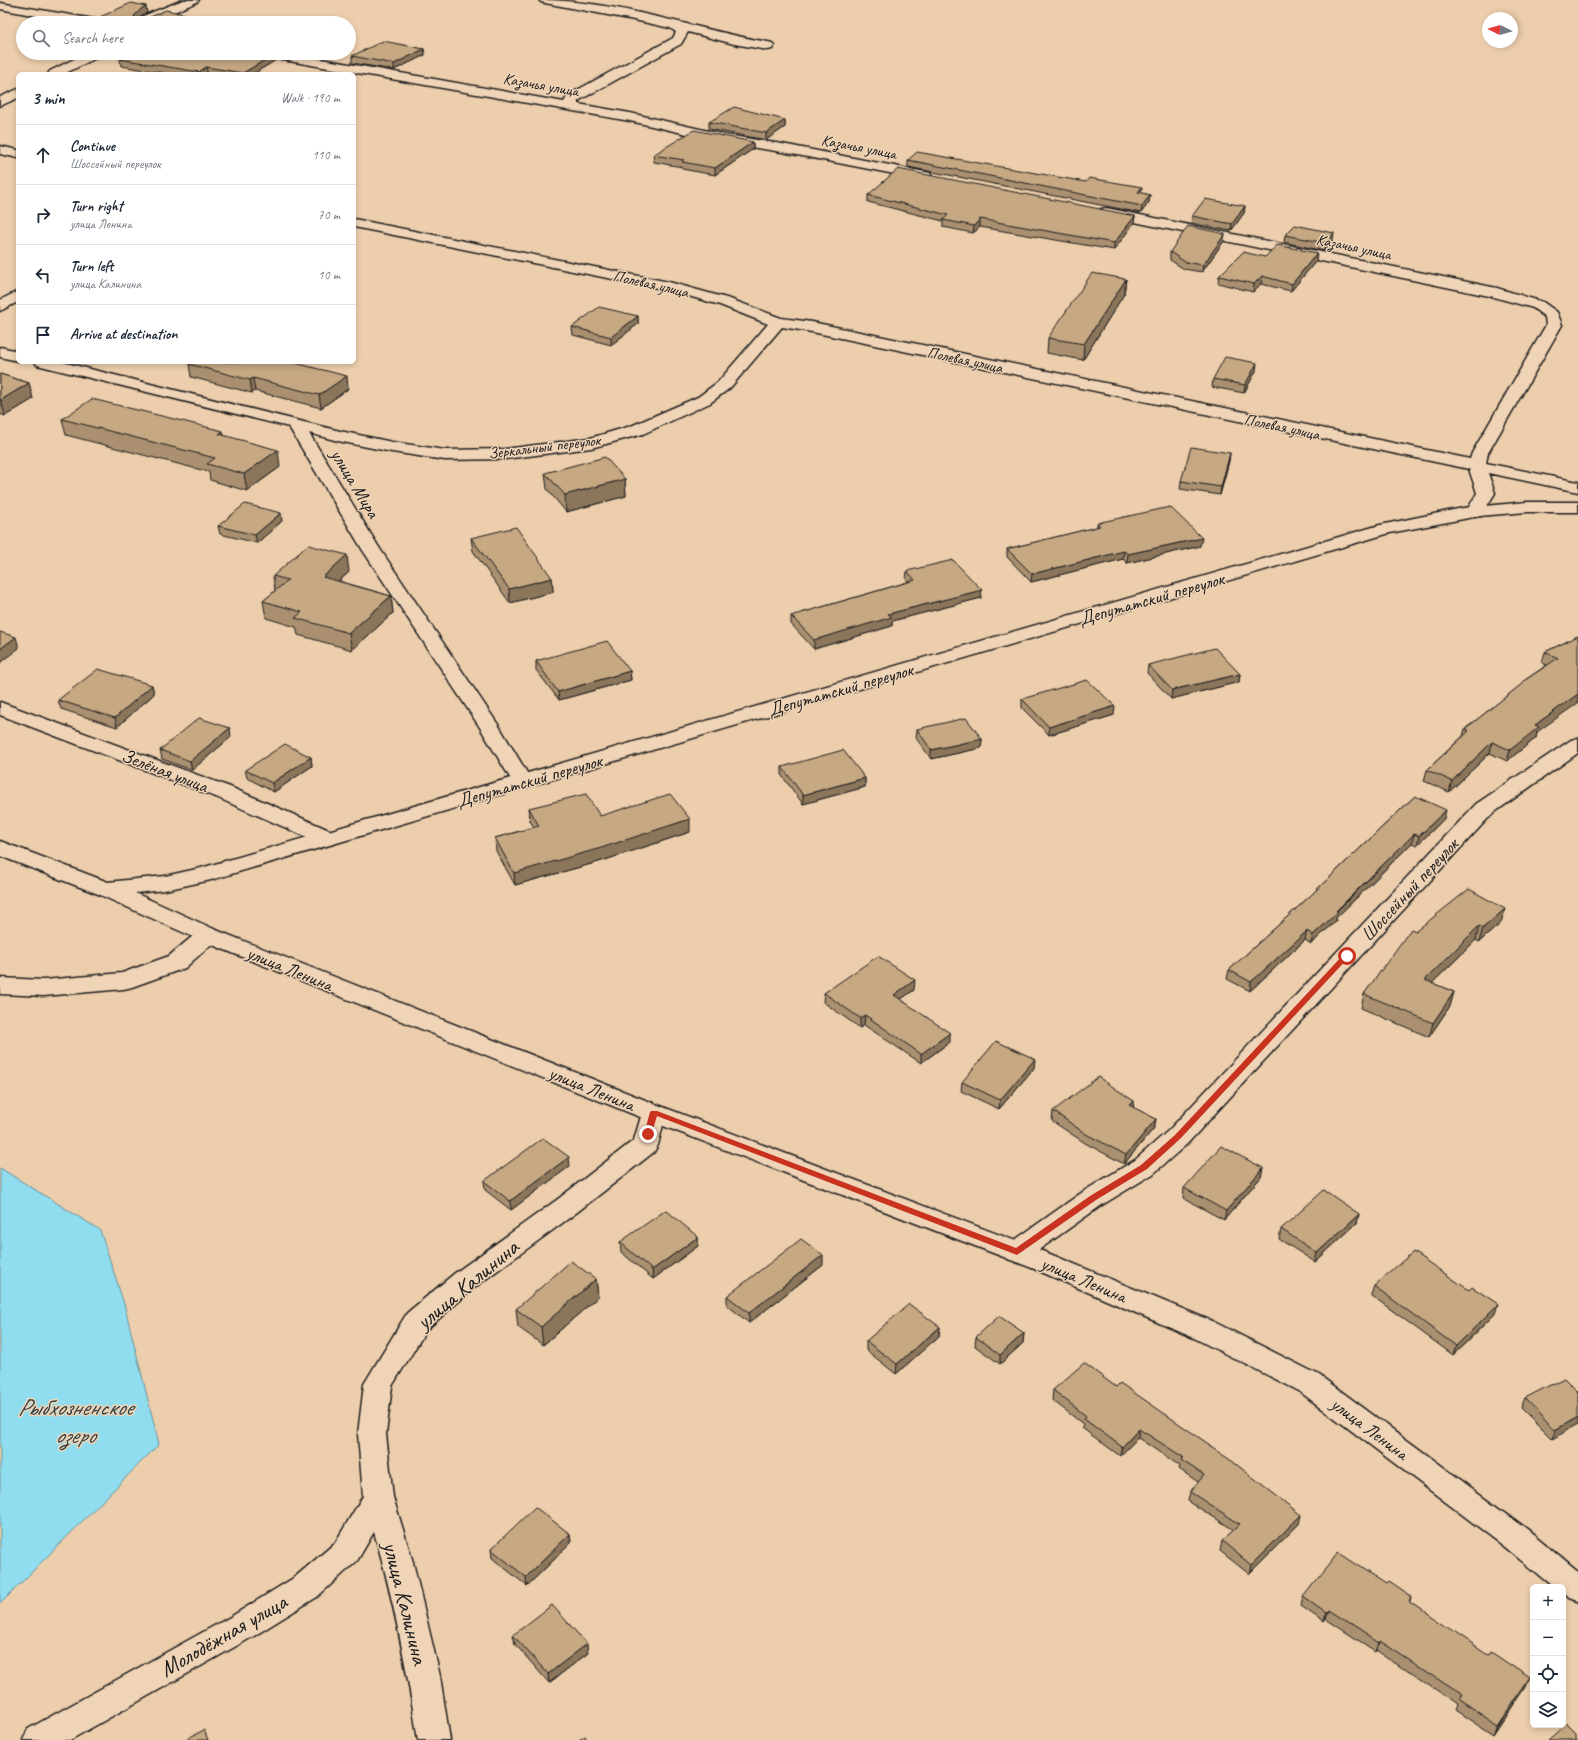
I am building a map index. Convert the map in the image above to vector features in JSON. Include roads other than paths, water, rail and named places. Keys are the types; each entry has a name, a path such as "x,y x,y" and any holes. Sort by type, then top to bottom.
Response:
{"street":[{"path":"153,16 193,0"},
{"path":"545,0 634,16 675,27 768,46"},
{"path":"0,6 55,16"},
{"path":"574,107 570,102 572,98 677,41 681,36 682,31 675,27"},
{"path":"58,72 82,60"},
{"name":"Казачья улица","path":"306,60 630,117 726,139 782,148 938,179"},
{"path":"0,102 16,93"},
{"path":"0,150 16,154"},
{"name":"Казачья улица","path":"1094,210 1497,293 1538,305 1552,315 1554,325 1480,452 1477,467"},
{"name":"Полевая улица","path":"356,223 669,286 725,302 778,322 827,330 1578,487"},
{"path":"0,306 16,297"},
{"name":"Зеркальный переулок","path":"295,424 353,439 445,455 505,454 591,443 637,430 704,400 724,385 778,322"},
{"path":"0,352 16,356"},
{"path":"51,364 295,424"},
{"name":"улица Мира","path":"295,424 371,549 489,726 522,781"},
{"path":"1475,512 1486,493 1477,467"},
{"name":"Депутатский переулок","path":"106,889 165,883 202,875 1386,529 1434,518 1475,512 1510,508 1578,507"},
{"name":"Зелёная улица","path":"0,708 223,792 328,838"},
{"name":"Шоссейный переулок","path":"1017,1252 1093,1198 1144,1167 1178,1136 1484,809 1578,744"},
{"name":"улица Ленина","path":"0,848 106,889 208,935 654,1112 1017,1252 1204,1330 1309,1383 1516,1538 1578,1589"},
{"path":"0,986 44,988 124,981 177,962 208,935"},
{"name":"улица Калинина","path":"434,1740 424,1676 398,1562 378,1497 372,1434 378,1384 417,1321 465,1280 567,1206 645,1145 654,1112"},
{"name":"Молодёжная улица","path":"39,1740 243,1626 306,1587 346,1552 378,1497"}],"water":[{"name":"Рыбхозненское озеро","path":"0,1168 100,1230 124,1304 159,1444 0,1604"}]}
